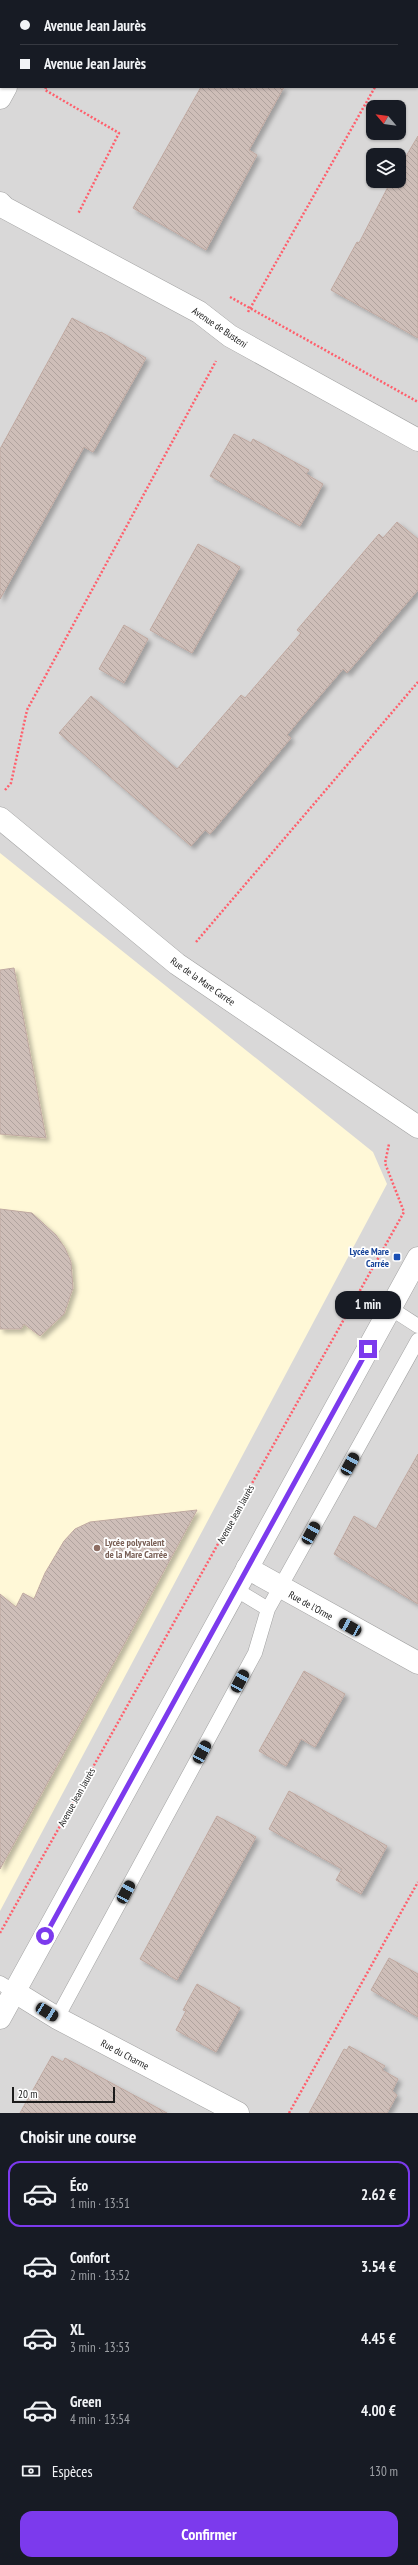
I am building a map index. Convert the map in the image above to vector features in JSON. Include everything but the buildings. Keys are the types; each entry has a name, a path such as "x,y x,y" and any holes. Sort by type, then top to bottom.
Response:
{"street":[{"path":"0,98 5,88"},
{"name":"Avenue de Busteni","path":"0,203 5,208 199,312 230,336 418,440"},
{"name":"Rue de la Mare Carrée","path":"0,818 177,964 418,1127"},
{"path":"0,2018 7,1987 235,1589 418,1258"},
{"name":"Rue de l'Orme","path":"246,1568 418,1664"},
{"name":"Rue du Charme","path":"7,1987 57,2018 238,2113"}],"lane":[{"path":"390,1308 418,1326"},
{"path":"57,2018 255,1653 268,1609 418,1340"},
{"path":"235,1589 268,1609"}],"path":[{"path":"46,88 45,90 119,133 77,216 84,220"},
{"path":"0,795 11,783 27,710 230,336 251,308 374,88"},
{"path":"223,293 418,402"},
{"path":"177,964 418,682"},
{"name":"Avenue Jean Jaurès","path":"0,1932 404,1212 385,1163 391,1136 400,1115"},
{"path":"289,2113 418,1882"}],"shaded area":[{"path":"0,88 418,88 418,2113 0,2113"},
{"name":"Lycée polyvalent de la Mare Carrée","path":"0,853 373,1152 387,1184 0,1911"}],"place":[{"name":"Lycée Mare Carrée","path":"397,1257"},
{"name":"Lycée polyvalent de la Mare Carrée","path":"97,1548"}],"route":[{"path":"45,1936 368,1349"}]}
